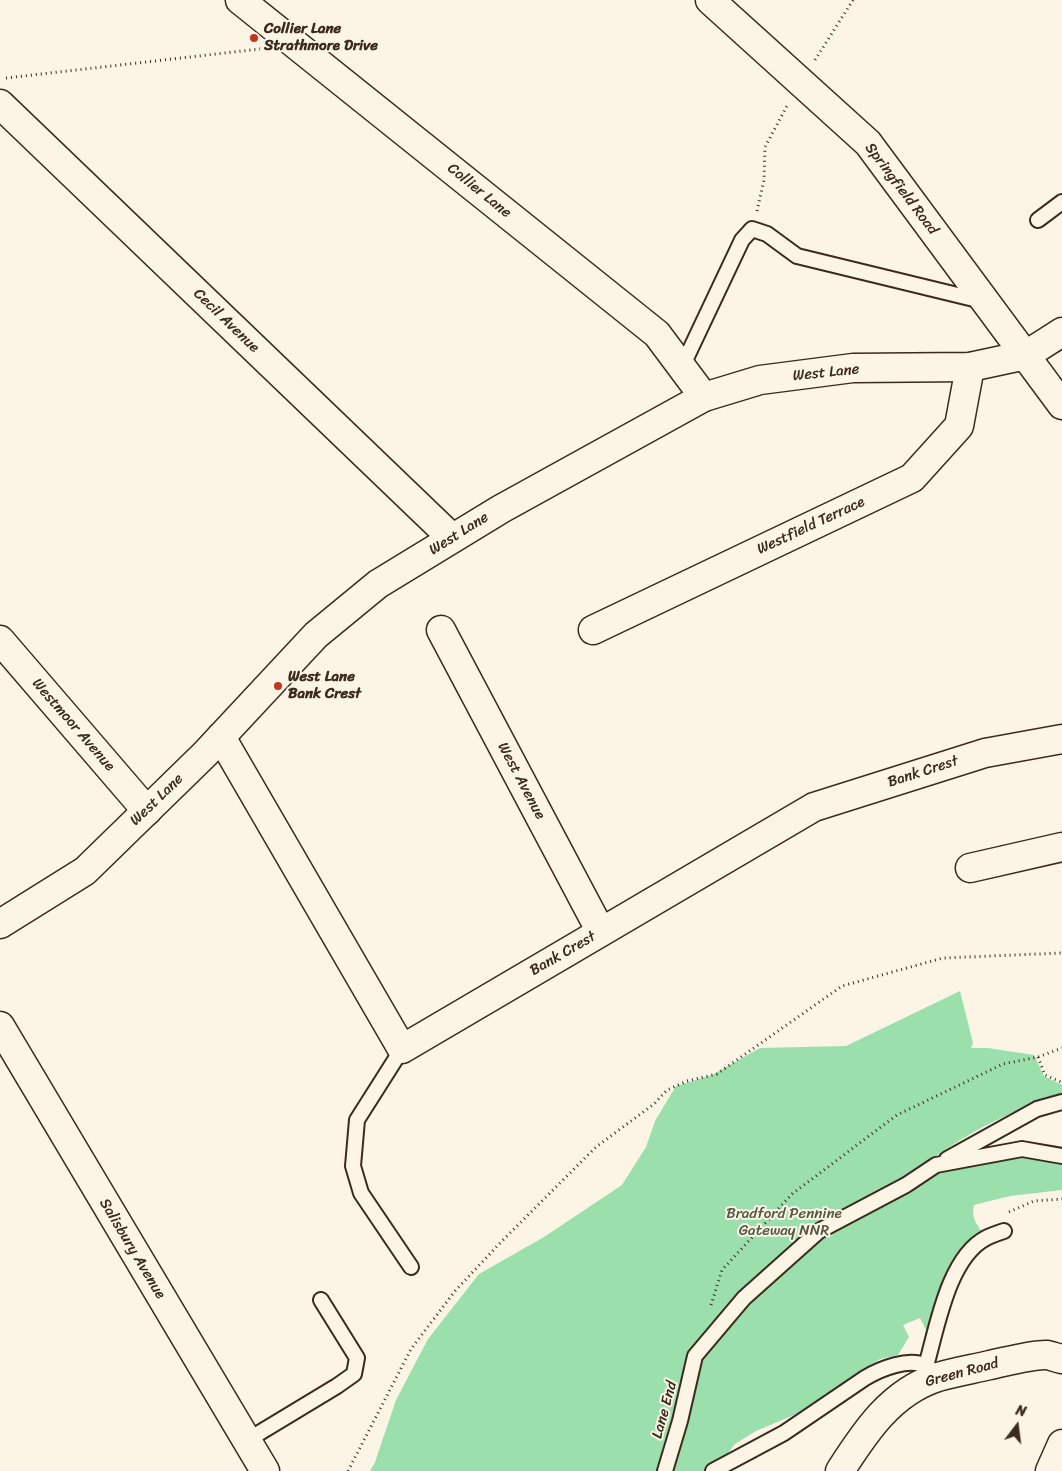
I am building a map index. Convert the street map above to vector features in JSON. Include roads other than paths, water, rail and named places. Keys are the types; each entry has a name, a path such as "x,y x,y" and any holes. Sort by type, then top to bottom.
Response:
{"street":[{"name":"Collier Lane","path":"240,0 657,334 704,397"},
{"name":"Springfield Road","path":"710,0 868,143 1062,405"},
{"name":"Cecil Avenue","path":"0,104 452,538"},
{"path":"1026,355 1062,332"},
{"name":"West Lane","path":"0,924 85,871 220,737 316,635 378,584 501,509 704,397 760,380 853,368 970,367 1026,355"},
{"name":"Westfield Terrace","path":"593,630 912,478 959,426 970,367"},
{"name":"West Avenue","path":"441,630 601,932"},
{"name":"Westmoor Avenue","path":"0,640 147,810"},
{"path":"220,737 402,1049"},
{"name":"Bank Crest","path":"402,1049 814,807 985,753 1062,739"},
{"path":"970,868 1062,847"},
{"name":"Salisbury Avenue","path":"0,1026 265,1471"},
{"name":"Green Road","path":"840,1471 857,1445 885,1410 903,1394 922,1383 932,1371 1046,1355 1062,1359"},
{"path":"1050,1471 1062,1444"}],"lane":[{"path":"1038,220 1062,202"},
{"path":"682,367 742,240 752,229 767,234 797,256 985,301"},
{"path":"402,1049 357,1120 352,1166 361,1193 411,1267"},
{"path":"936,1165 1037,1109 1062,1102"},
{"path":"936,1165 1022,1149 1062,1156"},
{"name":"Lane End","path":"665,1471 680,1421 695,1356 744,1298 819,1231 906,1185 936,1165"},
{"path":"714,1471 784,1433 878,1370 903,1364 932,1371 944,1300 953,1276 972,1248 985,1238 1004,1231"},
{"path":"246,1441 354,1374 357,1358 321,1300"}],"place":[{"name":"Collier Lane Strathmore Drive","path":"254,38"},
{"name":"West Lane Bank Crest","path":"278,686"}],"park label":[{"name":"Bradford Pennine Gateway NNR","path":"784,1222"}]}
